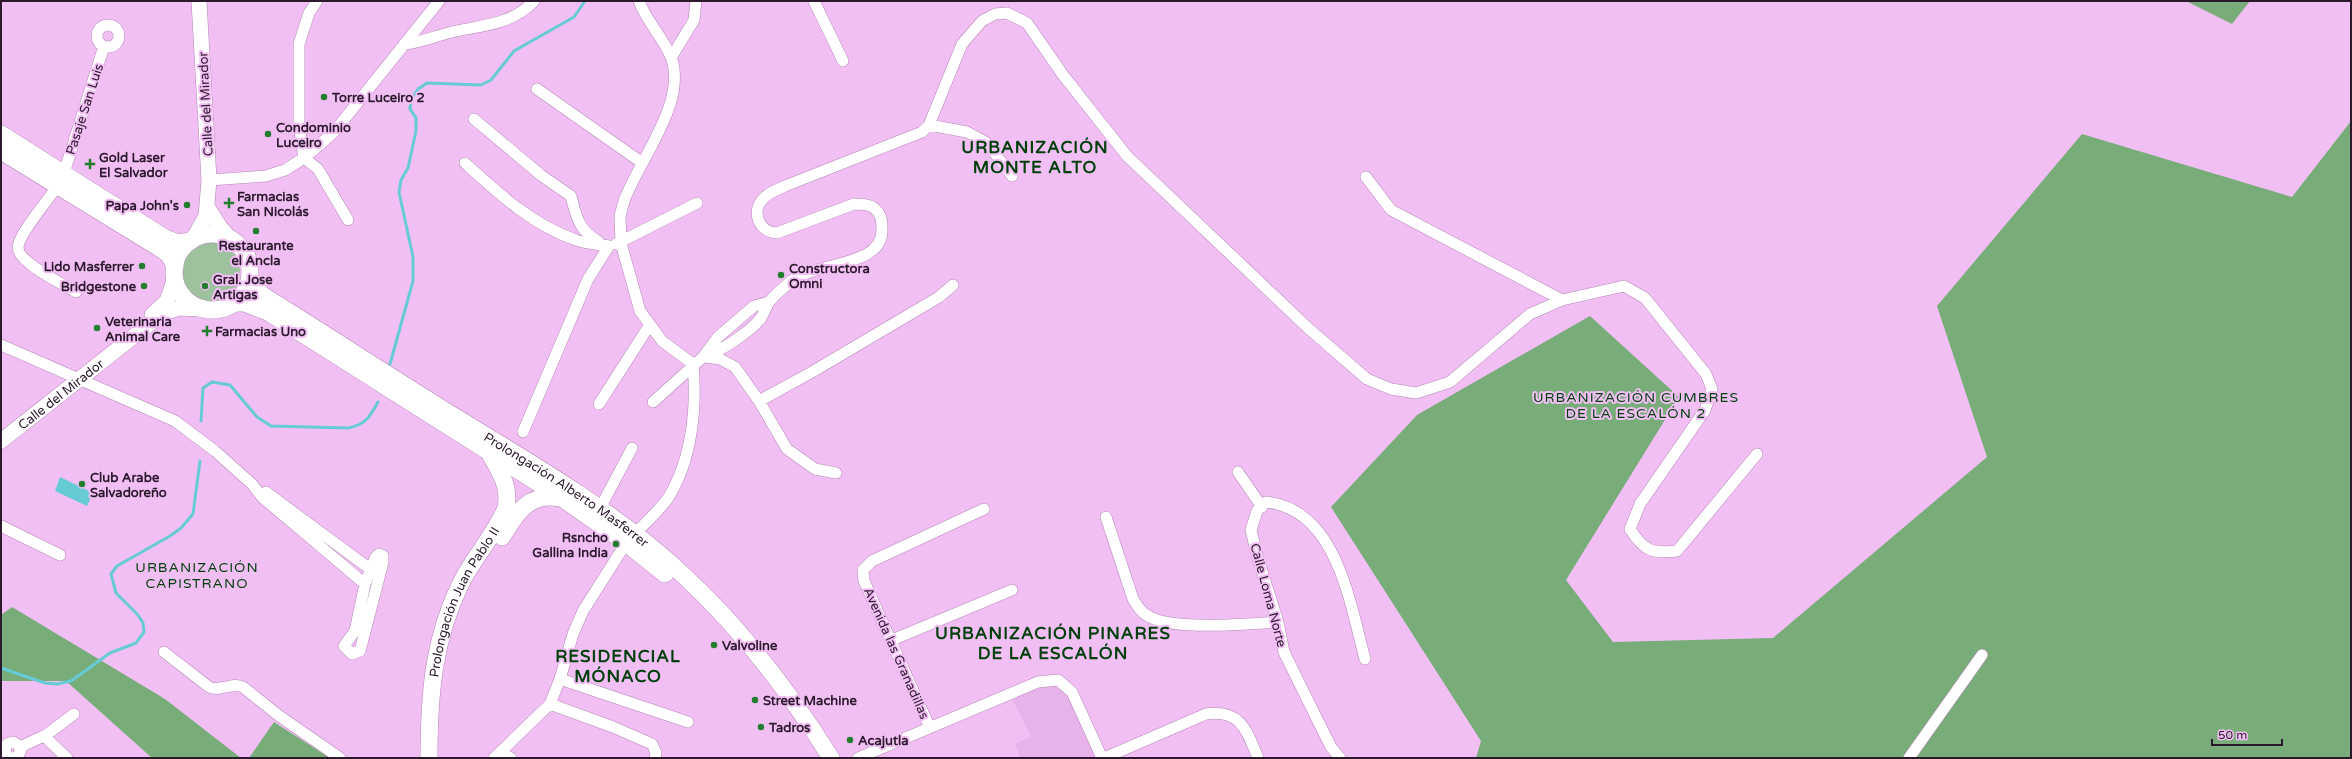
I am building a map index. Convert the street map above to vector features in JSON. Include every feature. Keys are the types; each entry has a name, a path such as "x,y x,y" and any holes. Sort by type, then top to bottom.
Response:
{"main road":[{"name":"Calle del Mirador","path":"192,240 208,208 209,180 199,1"},
{"path":"1,134 60,180 169,256 183,296 194,306 204,309 218,310 234,303 247,288 250,278 249,263 246,254 220,227 208,208"},
{"path":"1,151 60,180 171,242 178,243 214,234 230,238"},
{"path":"175,272 181,251 192,240"},
{"name":"Calle del Mirador","path":"1,441 163,306 172,291 175,272"},
{"name":"Prolongación Alberto Masferrer","path":"250,278 261,294 270,300 510,450 599,510 673,580 719,627 776,694 819,758"},
{"name":"Prolongación Alberto Masferrer","path":"234,303 245,303 268,312 490,454 630,539 681,572 720,611 780,682 832,758"},
{"name":"Calle del Mirador","path":"1,433 167,311 179,308 204,309"},
{"name":"Prolongación Juan Pablo II","path":"429,758 430,689 437,647 451,605 463,580 506,508 507,497 505,481 490,454"},
{"path":"439,758 444,662 450,639 473,586 506,530 526,504 545,496 562,498"}],"street":[{"path":"317,1 310,13 300,44 299,125 304,158 318,169 348,220"},
{"path":"209,180 266,176 285,170 304,158 334,132 439,1"},
{"path":"404,44 418,43 450,33 487,26 507,20 526,10 534,1"},
{"path":"497,755 550,704 560,679 573,634 584,610 630,539 667,498 684,462 696,394 693,364 662,341 649,326 640,311 621,243 620,216 624,201 641,162 669,108 674,75 671,58 640,1"},
{"path":"671,58 694,20 696,1"},
{"path":"814,1 843,61"},
{"path":"653,402 703,356 715,353 725,347 761,318 769,302 802,274 815,269 860,259 879,244 882,233 880,214 875,207 864,204 854,204 777,234 764,230 758,221 759,206 765,196 784,186 922,132 929,125 962,44 982,21 995,14 1007,13 1027,23 1063,75 1127,156 1308,328 1367,379 1391,389 1416,393 1450,382 1530,314 1562,300 1624,286 1646,298 1706,374 1712,389 1705,410 1640,504 1630,529 1640,545 1658,553 1677,551 1756,454"},
{"name":"Pasaje San Luis","path":"76,292 31,265 21,256 18,249 21,238 60,180 104,46"},
{"path":"537,89 641,162"},
{"path":"474,118 542,176 572,196 576,213 585,234 609,246"},
{"path":"929,125 967,132 987,143 1012,176"},
{"path":"465,163 507,201 539,223 576,240 609,246 621,243 697,203"},
{"path":"1366,177 1391,210 1562,300"},
{"path":"523,432 588,279 609,246"},
{"path":"759,401 940,297 953,285"},
{"path":"599,404 649,326"},
{"path":"1,345 175,421 215,451 252,484 262,497 365,584"},
{"path":"703,356 720,359 735,367 759,401 786,449 814,469 836,473"},
{"path":"599,510 632,448"},
{"path":"1238,472 1262,507 1266,502 1282,504 1297,512 1313,526 1330,548 1340,569 1365,659"},
{"path":"252,484 267,492 370,569"},
{"name":"Calle Loma Norte","path":"1262,507 1257,511 1251,530 1258,559 1278,622 1284,652 1331,747 1340,758"},
{"name":"Avenida las Granadillas","path":"930,728 892,640 864,581 863,570 872,561 984,509"},
{"path":"1106,517 1133,599 1139,610 1151,618 1164,622 1204,624 1278,622"},
{"path":"1,526 60,555"},
{"path":"381,554 382,562 360,651 352,654 344,646 355,631 365,584 375,558 381,554"},
{"path":"892,640 1012,590"},
{"path":"164,652 209,687 217,690 238,685 243,687 278,715 340,758"},
{"path":"1909,758 1982,655"},
{"path":"560,679 688,722"},
{"path":"858,758 1038,682 1058,680 1072,692 1103,758 1206,714 1221,712 1234,718 1246,728 1258,758"},
{"path":"550,704 613,726 652,744 656,753 655,758"},
{"path":"20,747 44,736 74,714"},
{"path":"44,736 67,758"},
{"path":"5,740 16,743 20,747 20,754 8,756 5,747 5,740"},
{"path":"497,755 511,758"}],"shaded area":[{"path":"2186,1 2250,1 2232,24"},
{"path":"2351,121 2351,758 1476,758 1481,741 1331,507 1417,415 1590,316 1679,397 1566,580 1613,642 1773,638 1987,457 1937,306 2082,134 2292,197"},
{"path":"210,242 227,247 235,255 240,272 235,289 227,297 210,302 193,297 185,289 180,272 185,255 193,247"},
{"path":"60,477 93,493 87,506 55,491"},
{"path":"12,607 165,699 241,758 152,758 66,681 1,681 1,615"},
{"path":"1055,684 1068,695 1096,757 1020,758 1015,744 1031,736 1012,698 1040,686"},
{"path":"274,722 330,758 249,758"}],"waterway":[{"path":"390,364 413,281 413,257 399,192 401,180 408,168 416,131 416,118 410,109 411,100 418,89 427,83 481,85 491,80 514,51 574,17 585,1"},
{"path":"201,421 203,388 212,382 230,385 257,417 271,426 354,427 366,420 378,402"},
{"path":"1,668 45,683 57,684 71,681 110,653 136,643 144,632 143,623 138,615 116,593 111,574 117,566 170,536 181,528 193,514 200,461"}],"place":[{"name":"Torre Luceiro 2","path":"324,97"},
{"name":"Condominio Luceiro","path":"268,134"},
{"name":"Gold Laser El Salvador","path":"90,164"},
{"name":"Farmacias San Nicolás","path":"229,203"},
{"name":"Papa John's","path":"187,205"},
{"name":"Restaurante el Ancla","path":"256,231"},
{"name":"Lido Masferrer","path":"142,266"},
{"name":"Constructora Omni","path":"781,275"},
{"name":"Bridgestone","path":"144,286"},
{"name":"Gral. Jose Artigas","path":"205,286"},
{"name":"Veterinaria Animal Care","path":"97,328"},
{"name":"Farmacias Uno","path":"207,331"},
{"name":"Club Arabe Salvadoreño","path":"82,484"},
{"name":"Rsncho Gallina India","path":"616,544"},
{"name":"Valvoline","path":"714,645"},
{"name":"Street Machine","path":"755,700"},
{"name":"Tadros","path":"761,727"},
{"name":"Acajutla","path":"850,740"}],"district":[{"name":"URBANIZACIÓN MONTE ALTO","path":"1035,157"},
{"name":"URBANIZACIÓN CUMBRES DE LA ESCALÓN 2","path":"1636,406"},
{"name":"URBANIZACIÓN CAPISTRANO","path":"197,576"},
{"name":"URBANIZACIÓN PINARES DE LA ESCALÓN","path":"1053,643"},
{"name":"RESIDENCIAL MÓNACO","path":"618,666"}]}
